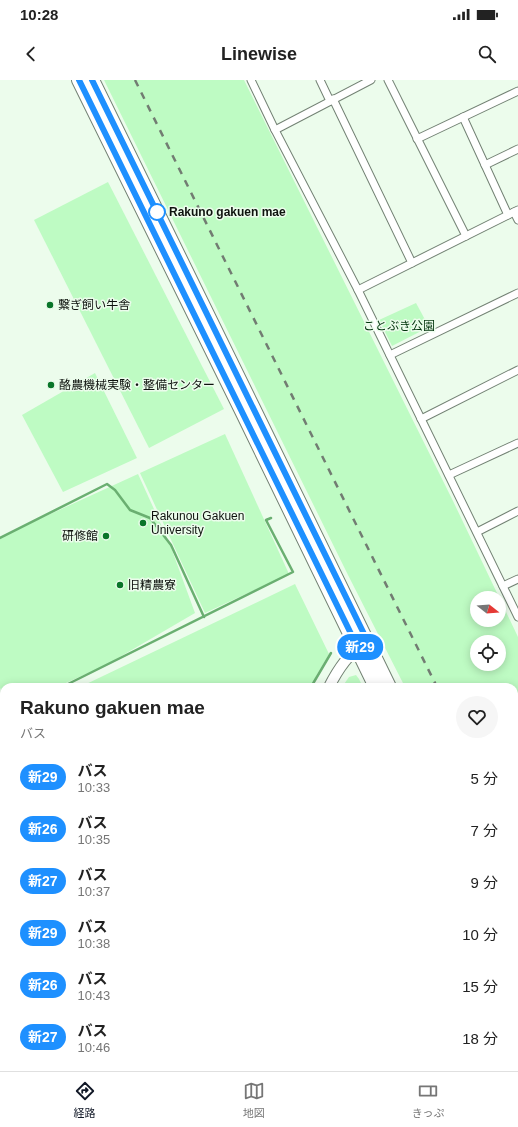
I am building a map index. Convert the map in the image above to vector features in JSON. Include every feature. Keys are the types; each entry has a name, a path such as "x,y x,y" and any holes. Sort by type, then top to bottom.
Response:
{"highway":[{"path":"79,80 363,645 387,683"},
{"path":"92,80 363,645 375,683"}],"street":[{"path":"251,80 275,130 358,290 518,617"},
{"path":"320,80 412,263"},
{"path":"275,130 371,80"},
{"path":"388,80 466,236"},
{"path":"418,139 518,91"},
{"path":"463,117 485,165 518,220"},
{"path":"485,165 518,148"},
{"path":"358,290 513,213"},
{"path":"390,355 518,293"},
{"path":"421,419 518,370"},
{"path":"449,475 518,443"},
{"path":"477,532 518,511"},
{"path":"503,586 518,579"},
{"path":"332,683 344,663 363,645"}],"green space":[{"path":"104,80 244,80 453,501 496,591 470,591 470,627 506,627 506,612 518,637 518,683 403,683 348,575"},
{"path":"108,182 224,409 149,448 34,220"},
{"name":"ことぶき公園","path":"416,303 429,327 392,346 379,320"},
{"path":"95,373 137,458 63,492 22,415"},
{"path":"225,434 289,574 205,613 140,473"},
{"path":"138,474 169,542 195,613 106,665 66,683 0,683 0,537"},
{"path":"295,584 329,654 313,683 88,683"},
{"path":"356,675 361,683 345,683 349,677"}],"waterway":[{"path":"0,538 107,484 115,490 130,510 150,518 171,545 204,617"},
{"path":"70,683 293,572 266,520 271,518"},
{"path":"313,683 331,653"}],"railway":[{"path":"135,80 435,683"}],"bus line":[{"name":"新29","path":"79,80 358,648 368,642 92,80"}],"place":[{"name":"Rakuno gakuen mae","path":"157,212"},
{"name":"繋ぎ飼い牛舎","path":"50,305"},
{"name":"酪農機械実験・整備センター","path":"51,385"},
{"name":"Rakunou Gakuen University","path":"143,523"},
{"name":"研修館","path":"106,536"},
{"name":"旧精農寮","path":"120,585"}]}
